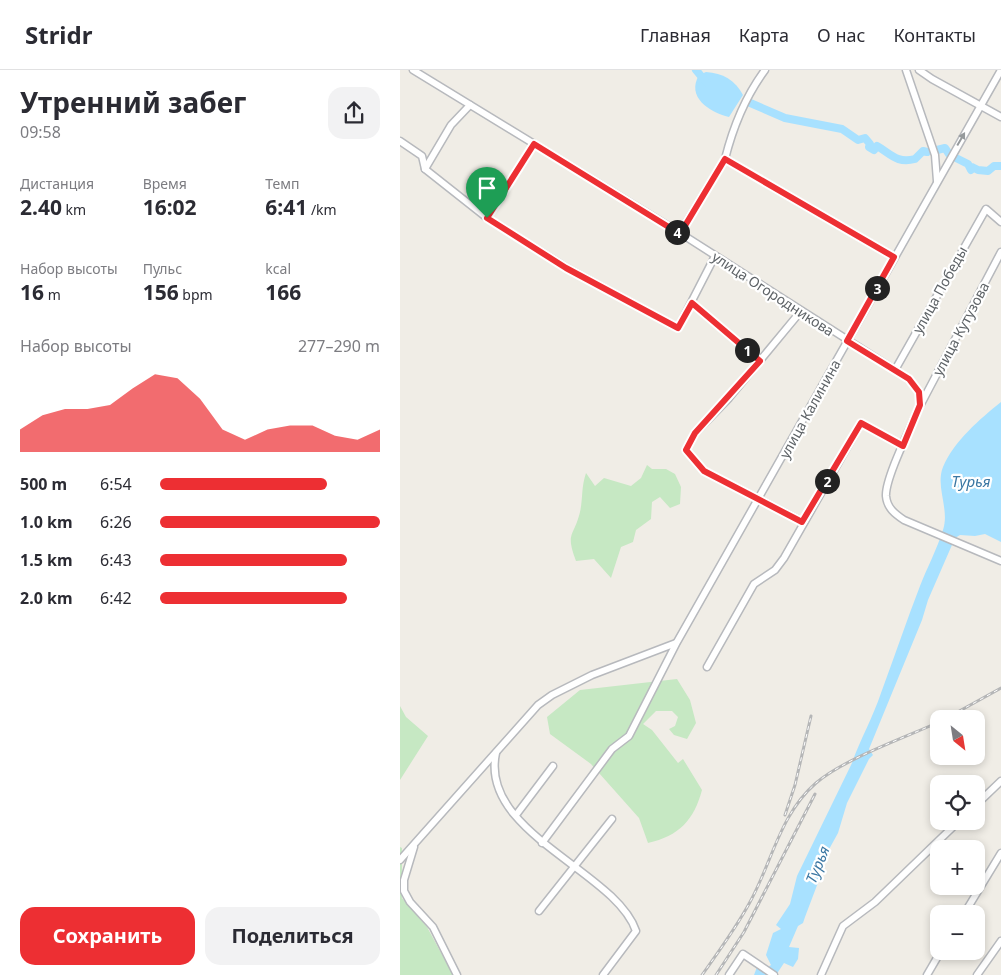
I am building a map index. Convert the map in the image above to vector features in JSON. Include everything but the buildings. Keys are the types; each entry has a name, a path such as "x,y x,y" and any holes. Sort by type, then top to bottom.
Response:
{"street":[{"name":"улица Огородникова","path":"413,70 680,234 895,370 915,385 919,392 920,405"},
{"path":"680,234 725,159 748,94 764,70"},
{"path":"906,70 935,155 938,182"},
{"path":"919,70 932,80 1001,117"},
{"name":"улица Калинина","path":"542,843 612,750 629,736 677,642 1001,70"},
{"path":"425,169 451,125 470,105"},
{"path":"400,141 422,156 425,169 487,218 566,268 678,328 715,256"},
{"path":"487,218 534,144"},
{"path":"725,159 894,257"},
{"name":"улица Победы","path":"895,370 986,209 1001,222"},
{"name":"улица Кутузова","path":"920,405 1001,252"},
{"path":"692,303 760,361"},
{"path":"801,311 760,361 695,433 686,450 704,471 802,522"},
{"path":"920,405 887,486 888,506 904,520 1001,561"},
{"path":"707,666 754,584 775,570 784,558 802,522 861,423 903,446"},
{"path":"400,860 538,705 552,695 592,675 677,642"},
{"path":"496,752 494,762 496,781 516,815 542,843 611,897 634,923 636,931 602,975"},
{"path":"516,815 554,766"},
{"path":"985,796 1001,781"},
{"path":"539,911 612,819"},
{"path":"820,975 844,926 874,902 950,830"},
{"path":"414,845 404,880 404,891 410,902 433,927 457,975"},
{"path":"969,905 1001,853"},
{"path":"977,975 1001,941"},
{"path":"729,975 743,954 774,975"},
{"path":"927,975 936,960"}],"green space":[{"path":"647,465 652,469 666,469 675,474 681,487 680,504 670,508 660,497 652,502 651,519 636,530 633,542 621,547 611,578 594,559 576,561 571,539 580,512 586,473 595,486 604,478 631,486 641,478"},
{"path":"677,679 690,700 696,723 687,739 674,735 669,729 675,726 678,717 672,711 656,711 643,724 652,730 678,763 683,759 702,790 695,810 684,825 668,836 648,843 639,818 591,764 550,734 547,717 580,690"},
{"path":"400,706 406,717 428,736 400,780"},
{"path":"400,847 402,848 402,898 427,927 453,975 400,975"}],"water":[{"path":"706,72 728,78 743,95 729,117 707,107 698,97 695,90 696,83 699,75"},
{"name":"Турья","path":"1001,402 1001,542 985,534 975,536 960,535 955,538 928,600 922,620 869,749 873,755 869,759 847,803 838,833 822,862 819,880 803,923 798,926 789,947 799,948 798,959 793,967 784,963 776,975 754,975 757,967 763,971 771,965 766,955 773,933 781,929 776,925 790,904 797,876 852,763 941,537 945,522 941,482 943,467 961,439 976,423"}],"waterway":[{"path":"696,70 706,82"},
{"path":"748,102 785,118 842,129 858,140 865,138 870,144 869,147 874,150 877,146 899,159 915,159 923,151 927,152"},
{"path":"937,150 945,148 949,154"},
{"path":"956,158 968,164 971,170 972,167 988,171 994,166 1001,166"}],"railway":[{"path":"961,710 1001,688"},
{"path":"785,815 795,785 811,716"},
{"path":"702,975 745,912 785,824 804,795 828,774 858,757 930,726"},
{"path":"716,975 744,932 815,794"}],"route":[{"path":"534,144 680,234 725,159 894,257 847,341 909,379 919,392 920,405 903,446 861,423 802,522 704,471 686,450 695,433 729,398 760,361 692,303 678,328 566,268 487,218 534,144"}]}
